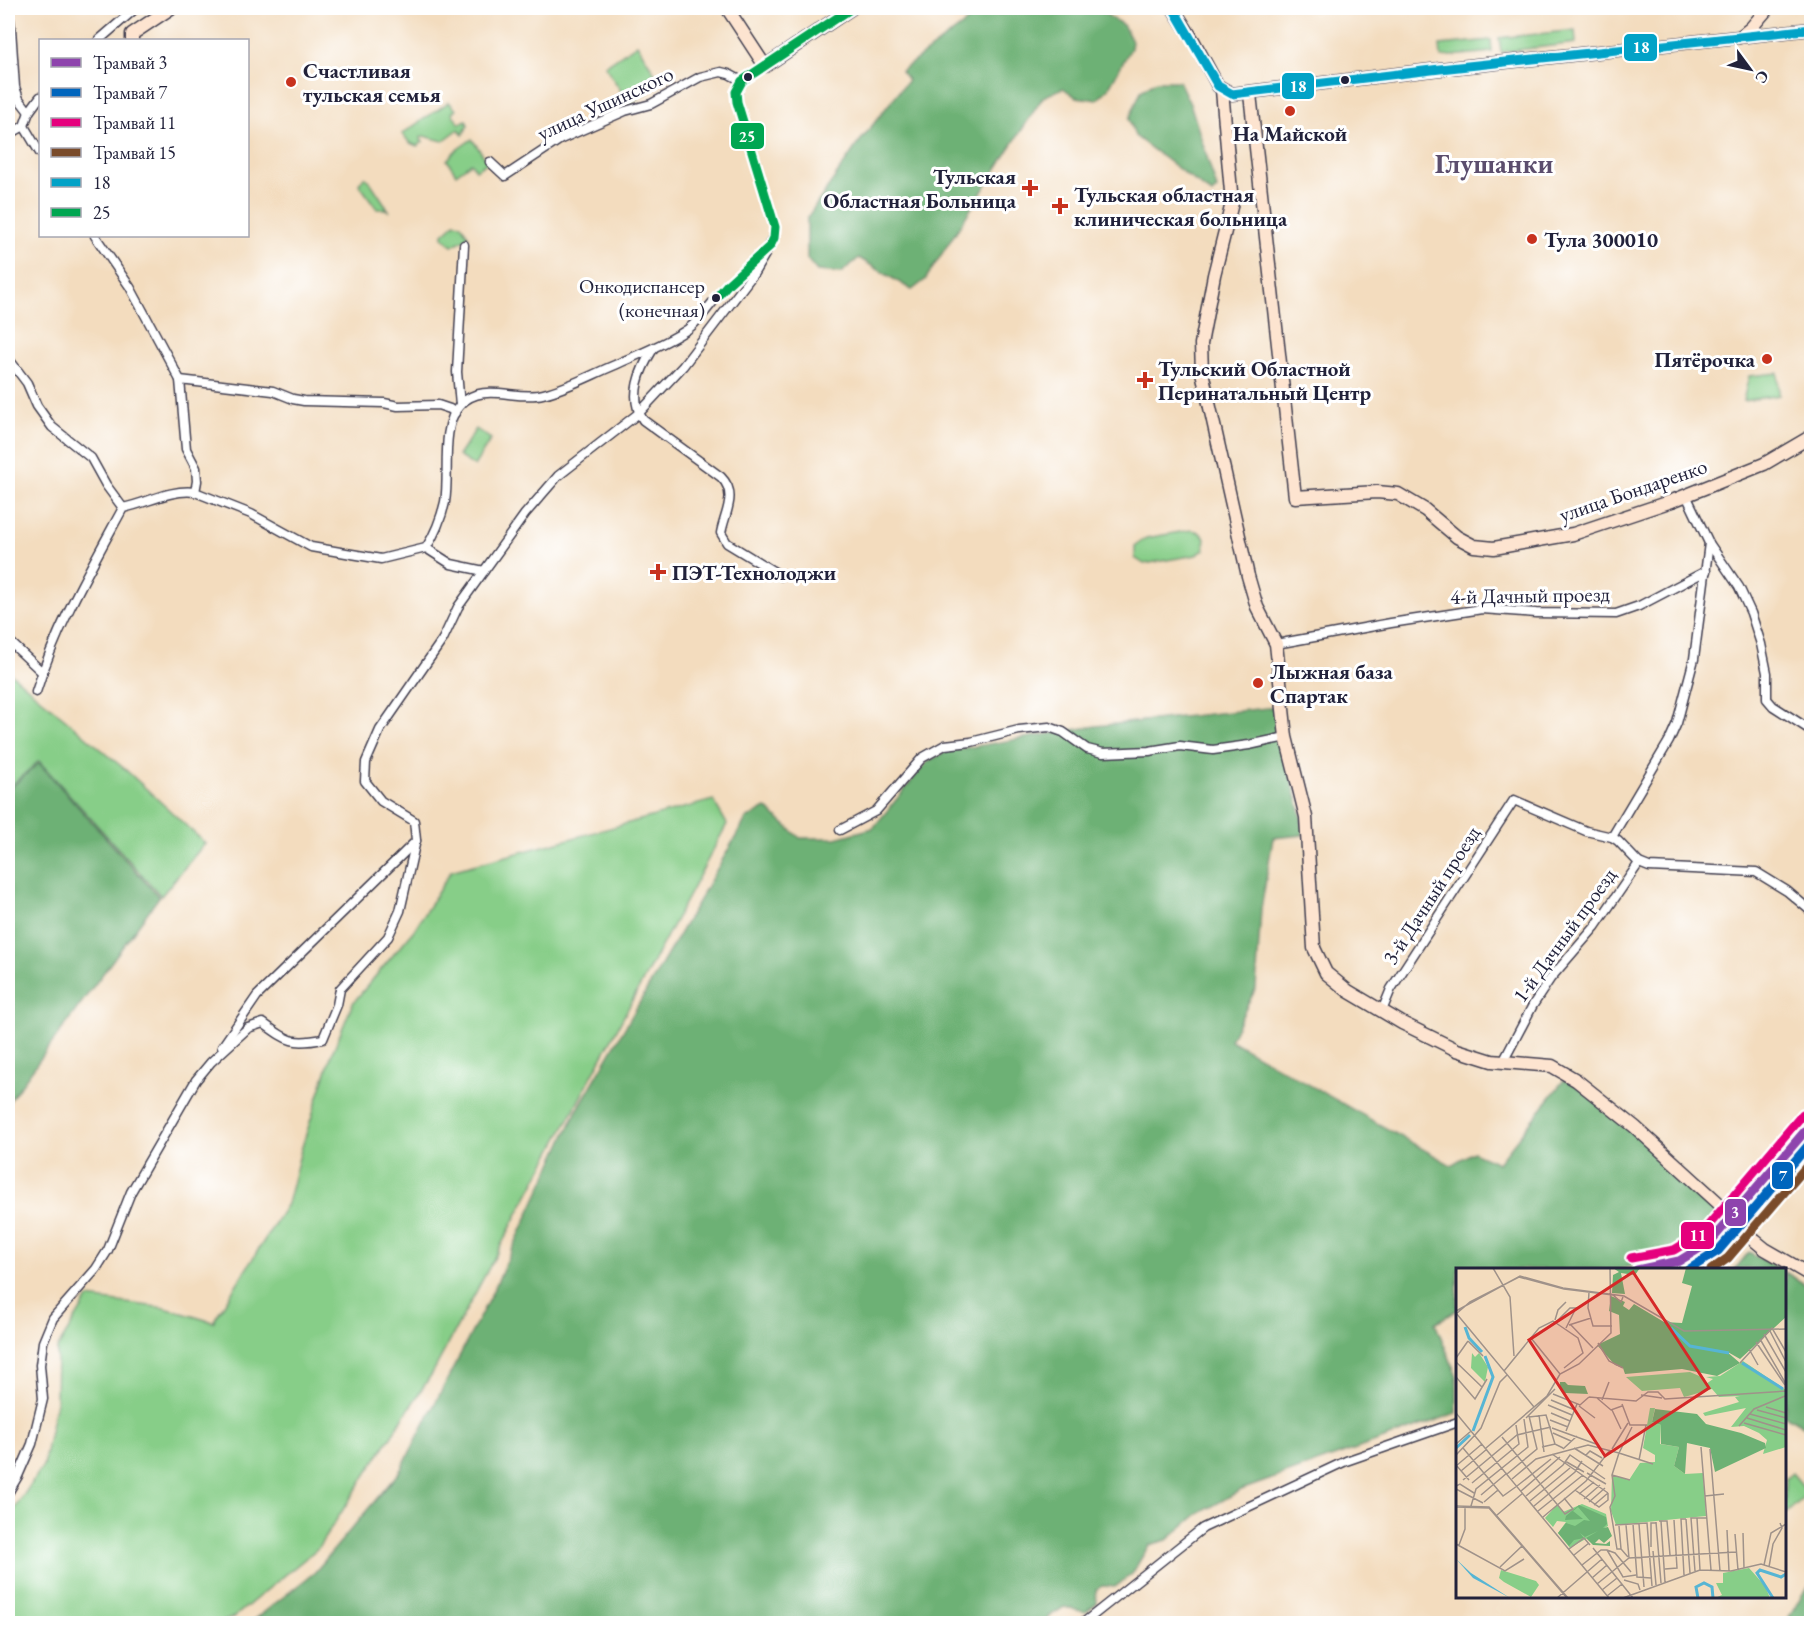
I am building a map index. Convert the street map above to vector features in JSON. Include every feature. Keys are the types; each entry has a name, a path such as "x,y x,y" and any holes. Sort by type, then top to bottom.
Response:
{"street":[{"path":"8,8 15,87 19,99 29,112"},
{"path":"100,39 136,8"},
{"path":"132,39 132,34 171,8"},
{"path":"727,8 765,66"},
{"path":"211,1062 255,1024 263,1023 280,1035 299,1043 323,1039 338,1005 340,989 388,937 400,911 416,840 414,821 381,801 365,781 366,762 380,730 443,639 458,607 525,514 558,476 639,413 683,366 754,273 774,238 775,227 736,102 736,92 742,81 852,8"},
{"path":"1173,8 1218,86 1232,94 1250,94 1440,69 1812,29"},
{"path":"1740,37 1768,8"},
{"name":"улица Ушинского","path":"490,162 505,176 561,139 625,111 651,104 700,77 721,72 742,81"},
{"path":"1222,90 1232,203 1214,275 1201,344 1202,372 1248,576 1257,607 1276,644 1286,737 1306,817 1314,948 1326,973 1347,991 1457,1050 1492,1061 1552,1066 1576,1080 1635,1127 1725,1209 1742,1230 1766,1249 1812,1276"},
{"name":"улица Бондаренко","path":"1250,94 1295,497 1377,492 1398,494 1425,510 1457,537 1474,546 1494,548 1573,534 1686,495 1764,464 1812,436"},
{"path":"8,135 24,126 29,112 39,98"},
{"path":"24,126 39,151"},
{"path":"96,237 130,287 180,380 186,449 196,468 198,493"},
{"path":"460,405 457,380 464,245"},
{"path":"457,380 462,386 480,393 539,395 557,390 654,348 687,329 696,322 728,284 770,246"},
{"path":"654,348 642,366 636,391 639,413 643,420 729,484 730,495 721,533 727,543 781,576"},
{"path":"8,358 27,383 37,406 52,427 91,458 106,485 123,508"},
{"path":"180,380 273,391 304,401 384,403 398,406 438,405 450,408 455,413"},
{"path":"36,692 42,672 73,600 123,508 162,495 186,491 198,493 251,514 311,547 381,559 426,548 437,531 445,501 448,442 455,413 460,405 471,396 480,393"},
{"path":"1686,495 1709,543 1739,587 1751,613 1767,673 1767,699 1773,706 1812,731"},
{"name":"1-й Дачный проезд","path":"1612,837 1669,741 1677,723 1694,659 1709,543"},
{"path":"426,548 451,564 484,571"},
{"name":"4-й Дачный проезд","path":"1276,644 1482,609 1536,613 1616,614 1639,606 1706,571"},
{"path":"8,640 42,672"},
{"path":"840,830 876,811 922,758 945,745 971,742 1019,730 1048,727 1063,732 1087,749 1103,753 1149,751 1180,746 1213,750 1286,737"},
{"name":"3-й Дачный проезд","path":"1382,1011 1391,989 1514,800 1586,831 1612,837"},
{"path":"1612,837 1639,863 1649,867 1756,872 1786,891 1812,912"},
{"path":"8,1492 32,1444 43,1399 40,1365 47,1330 53,1318 96,1269 108,1250 131,1192 196,1080 257,996 416,840"},
{"name":"1-й Дачный проезд","path":"1503,1062 1533,1005 1550,979 1595,927 1639,863"},
{"path":"1710,1268 1812,1146"},
{"path":"1082,1623 1203,1528 1346,1461 1456,1423"}],"green space":[{"path":"1013,8 1096,8 1123,25 1132,41 1131,48 1108,89 1097,100 1076,97 1063,88 1043,97 925,280 912,290 859,258 841,273 817,271 807,259 807,218 857,145 908,80 901,71 982,11 1001,14"},
{"path":"1575,30 1576,43 1501,52 1499,38"},
{"path":"1491,40 1492,52 1441,57 1440,45"},
{"path":"637,44 661,83 629,104 605,66"},
{"path":"1156,81 1179,81 1191,106 1217,189 1212,194 1135,136 1129,119 1141,91"},
{"path":"449,102 456,110 452,113 459,124 466,120 468,125 463,135 459,129 443,141 424,136 420,138 423,142 417,146 410,143 402,134"},
{"path":"472,139 488,162 476,170 471,163 456,174 447,160"},
{"path":"364,177 369,180 390,212 386,209 377,209 359,184"},
{"path":"455,223 461,224 469,237 452,246 443,234"},
{"path":"1778,373 1779,395 1743,401 1749,376"},
{"path":"476,429 491,439 474,466 458,456"},
{"path":"1192,530 1199,532 1205,538 1204,550 1196,555 1144,564 1135,558 1135,546 1146,538"},
{"path":"8,671 127,771 205,843 161,896 39,761 8,788"},
{"path":"1276,707 1284,750 1302,818 1303,835 1273,838 1261,909 1256,988 1230,1040 1451,1165 1473,1152 1498,1163 1564,1080 1574,1084 1633,1130 1726,1214 1702,1242 1675,1258 1623,1268 1456,1268 1456,1311 1435,1323 1456,1374 1456,1413 1241,1490 1198,1514 1167,1540 1149,1545 1132,1574 1115,1587 1102,1586 1096,1590 1097,1603 1085,1612 1064,1607 1048,1617 1047,1623 249,1624 315,1572 400,1471 494,1289 576,1112 746,819 766,808 800,838 836,838 873,828 927,762 947,751 1096,726"},
{"path":"39,763 159,897 8,1103 8,790"},
{"path":"713,800 727,824 433,1372 318,1548 234,1617 220,1623 75,1624 72,1620 70,1623 8,1623 8,1523 11,1514 43,1466 56,1402 57,1349 88,1298 165,1308 213,1322 287,1204 301,1150 332,1053 353,1003 414,930 451,871"},
{"path":"1749,1252 1777,1268 1736,1268"},
{"path":"1786,1273 1811,1288 1811,1431 1786,1416"},
{"path":"1792,1473 1809,1493 1786,1513 1786,1478"},
{"path":"1811,1584 1811,1623 1786,1623 1802,1595"}],"tram line":[{"name":"11","path":"1631,1258 1674,1250 1702,1233 1803,1114"},
{"name":"3","path":"1646,1268 1679,1261 1710,1242 1812,1123"},
{"name":"7","path":"1691,1268 1718,1251 1812,1141"},
{"name":"15","path":"1714,1268 1728,1258 1812,1160"},
{"path":"1686,1268 1703,1258"}],"transit line":[{"name":"25","path":"716,298 770,246 774,238 775,227 737,102 736,92 742,81 852,8"},
{"name":"18","path":"1173,8 1218,86 1232,94 1812,29"}],"place":[{"name":"Счастливая тульская семья","path":"291,82"},
{"name":"На Майской","path":"1290,111"},
{"name":"Тульская Областная Больница","path":"1030,188"},
{"name":"Тульская областная клиническая больница","path":"1060,206"},
{"name":"Тула 300010","path":"1532,239"},
{"name":"Онкодиспансер (конечная)","path":"716,298"},
{"name":"Пятёрочка","path":"1767,359"},
{"name":"Тульский Областной Перинатальный Центр","path":"1145,380"},
{"name":"ПЭТ-Технолоджи","path":"658,572"},
{"name":"Лыжная база Спартак","path":"1258,683"}],"district":[{"name":"Глушанки","path":"1494,163"}]}
